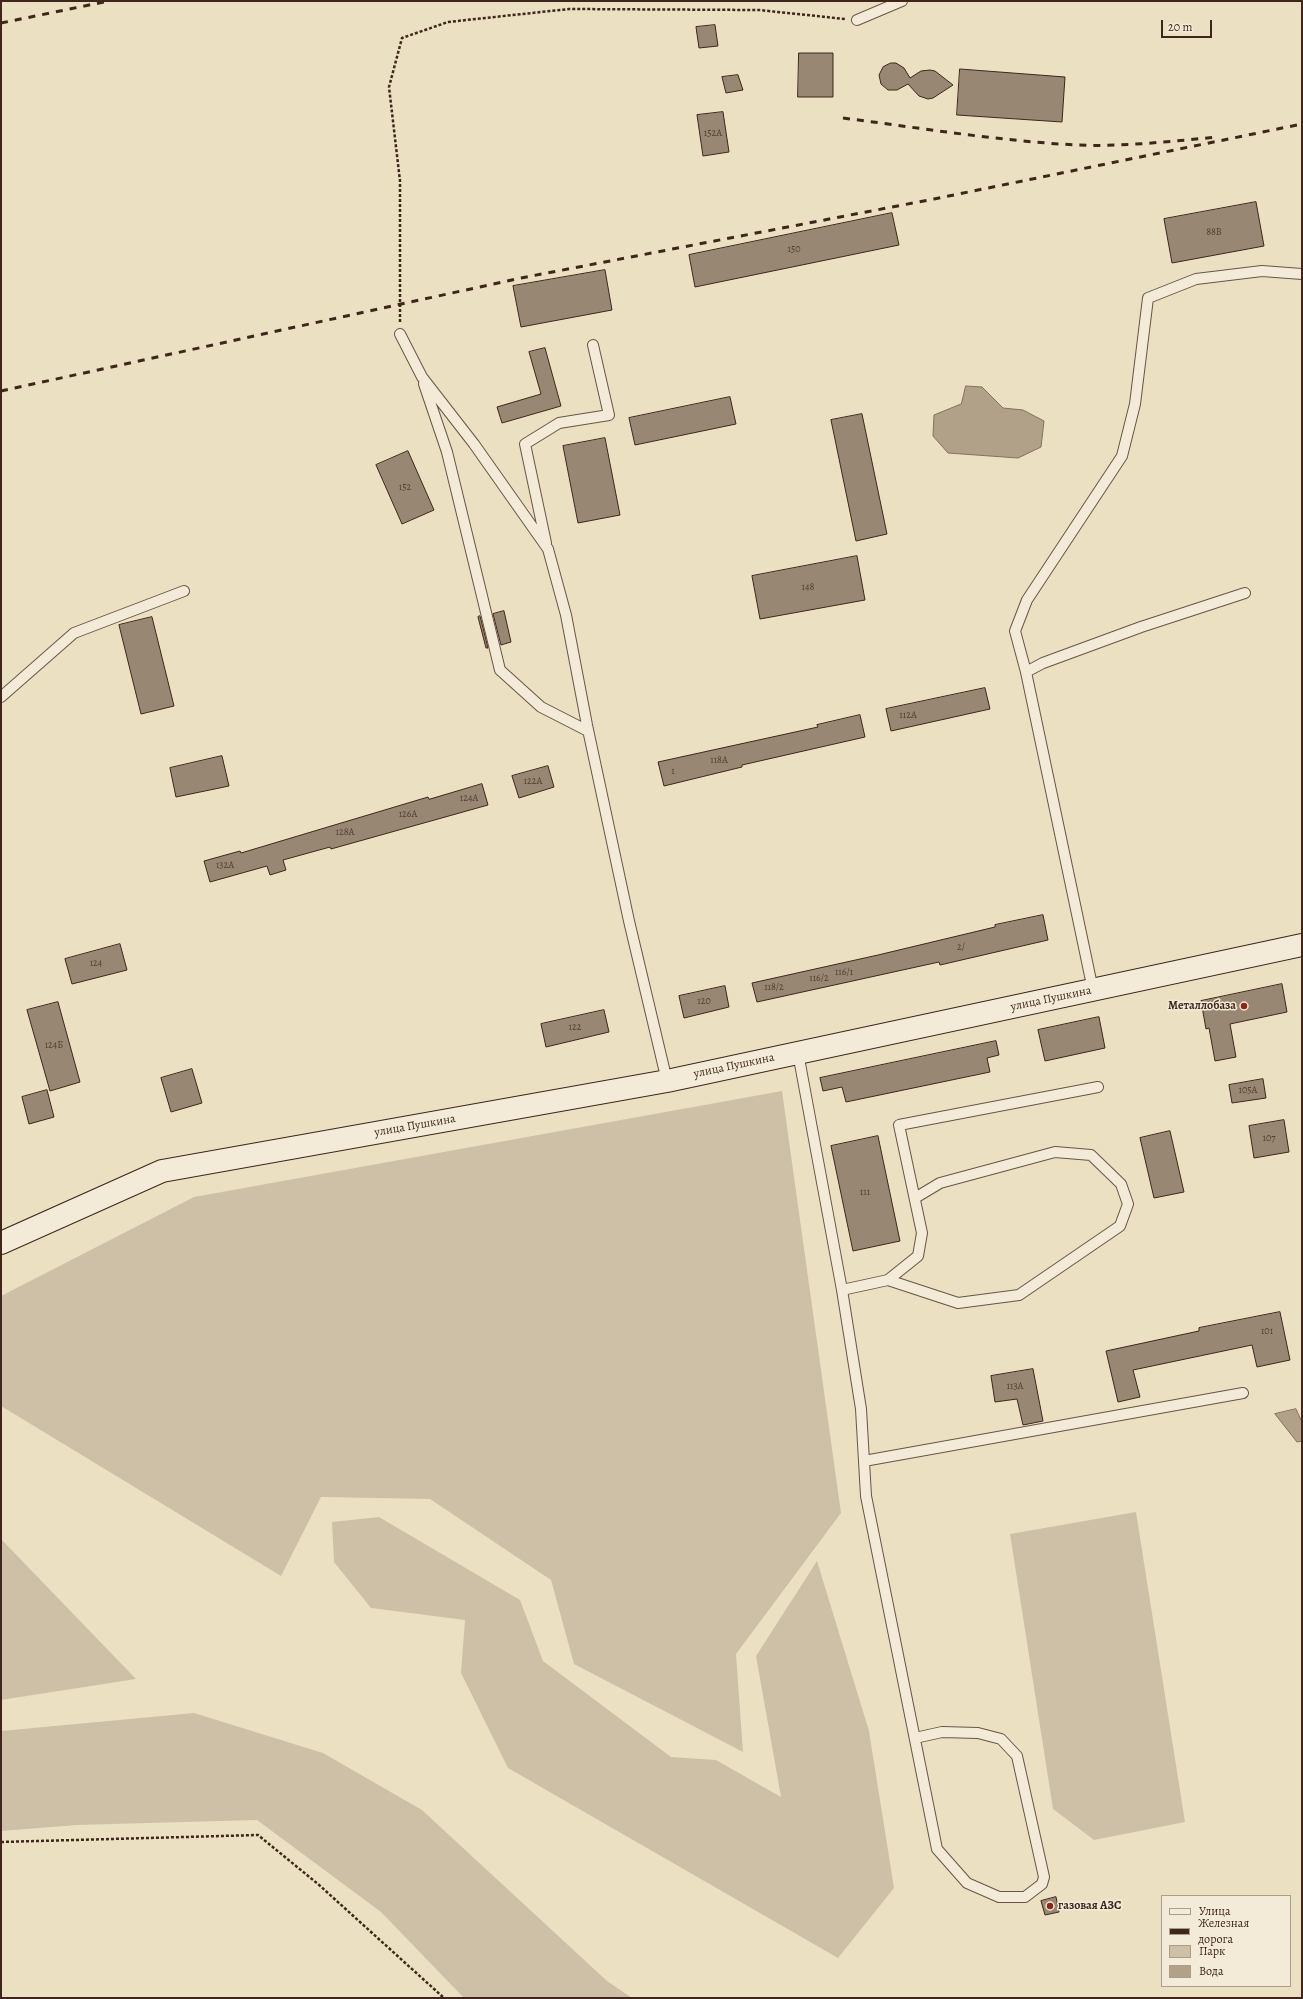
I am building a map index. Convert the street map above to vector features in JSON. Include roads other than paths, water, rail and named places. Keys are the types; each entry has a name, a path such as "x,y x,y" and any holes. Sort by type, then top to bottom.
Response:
{"main road":[{"name":"улица Пушкина","path":"1,1243 162,1171 666,1081 1302,945"}],"lane":[{"path":"857,20 902,1"},
{"path":"1093,990 1026,672 1015,631 1027,600 1122,456 1135,404 1148,298 1196,279 1262,271 1302,274"},
{"path":"400,334 422,377 447,452 500,670 541,707 588,731"},
{"path":"593,345 609,415 559,423 525,444 548,549 566,615 588,731 629,921 666,1081"},
{"path":"422,377 474,444 548,549"},
{"path":"1,697 74,634 184,591"},
{"path":"1026,672 1043,663 1245,593"},
{"path":"798,1053 842,1290 861,1409 866,1496 915,1738 938,1849 967,1883 999,1897 1025,1897 1042,1884 1044,1877 1017,1756 1001,1739 978,1733 942,1732 915,1738"},
{"path":"842,1290 888,1280 918,1256 922,1233 899,1125 1098,1087"},
{"path":"888,1280 958,1303 1018,1295 1120,1226 1128,1204 1121,1184 1091,1156 1055,1152 940,1184 915,1198"},
{"path":"864,1461 1243,1393"}],"water":[{"path":"966,386 982,387 1003,408 1023,410 1044,421 1041,447 1018,458 948,453 933,436 934,415 961,404"},
{"path":"1296,1409 1302,1422 1302,1441 1297,1442 1275,1414"}],"railway":[{"path":"1,23 109,1"},
{"path":"843,118 989,137 1077,145 1166,142 1219,137"},
{"path":"1,391 521,278 934,199 1302,124"}],"place":[{"name":"Металлобаза","path":"1244,1006"},
{"name":"газовая АЗС","path":"1050,1906"}]}
